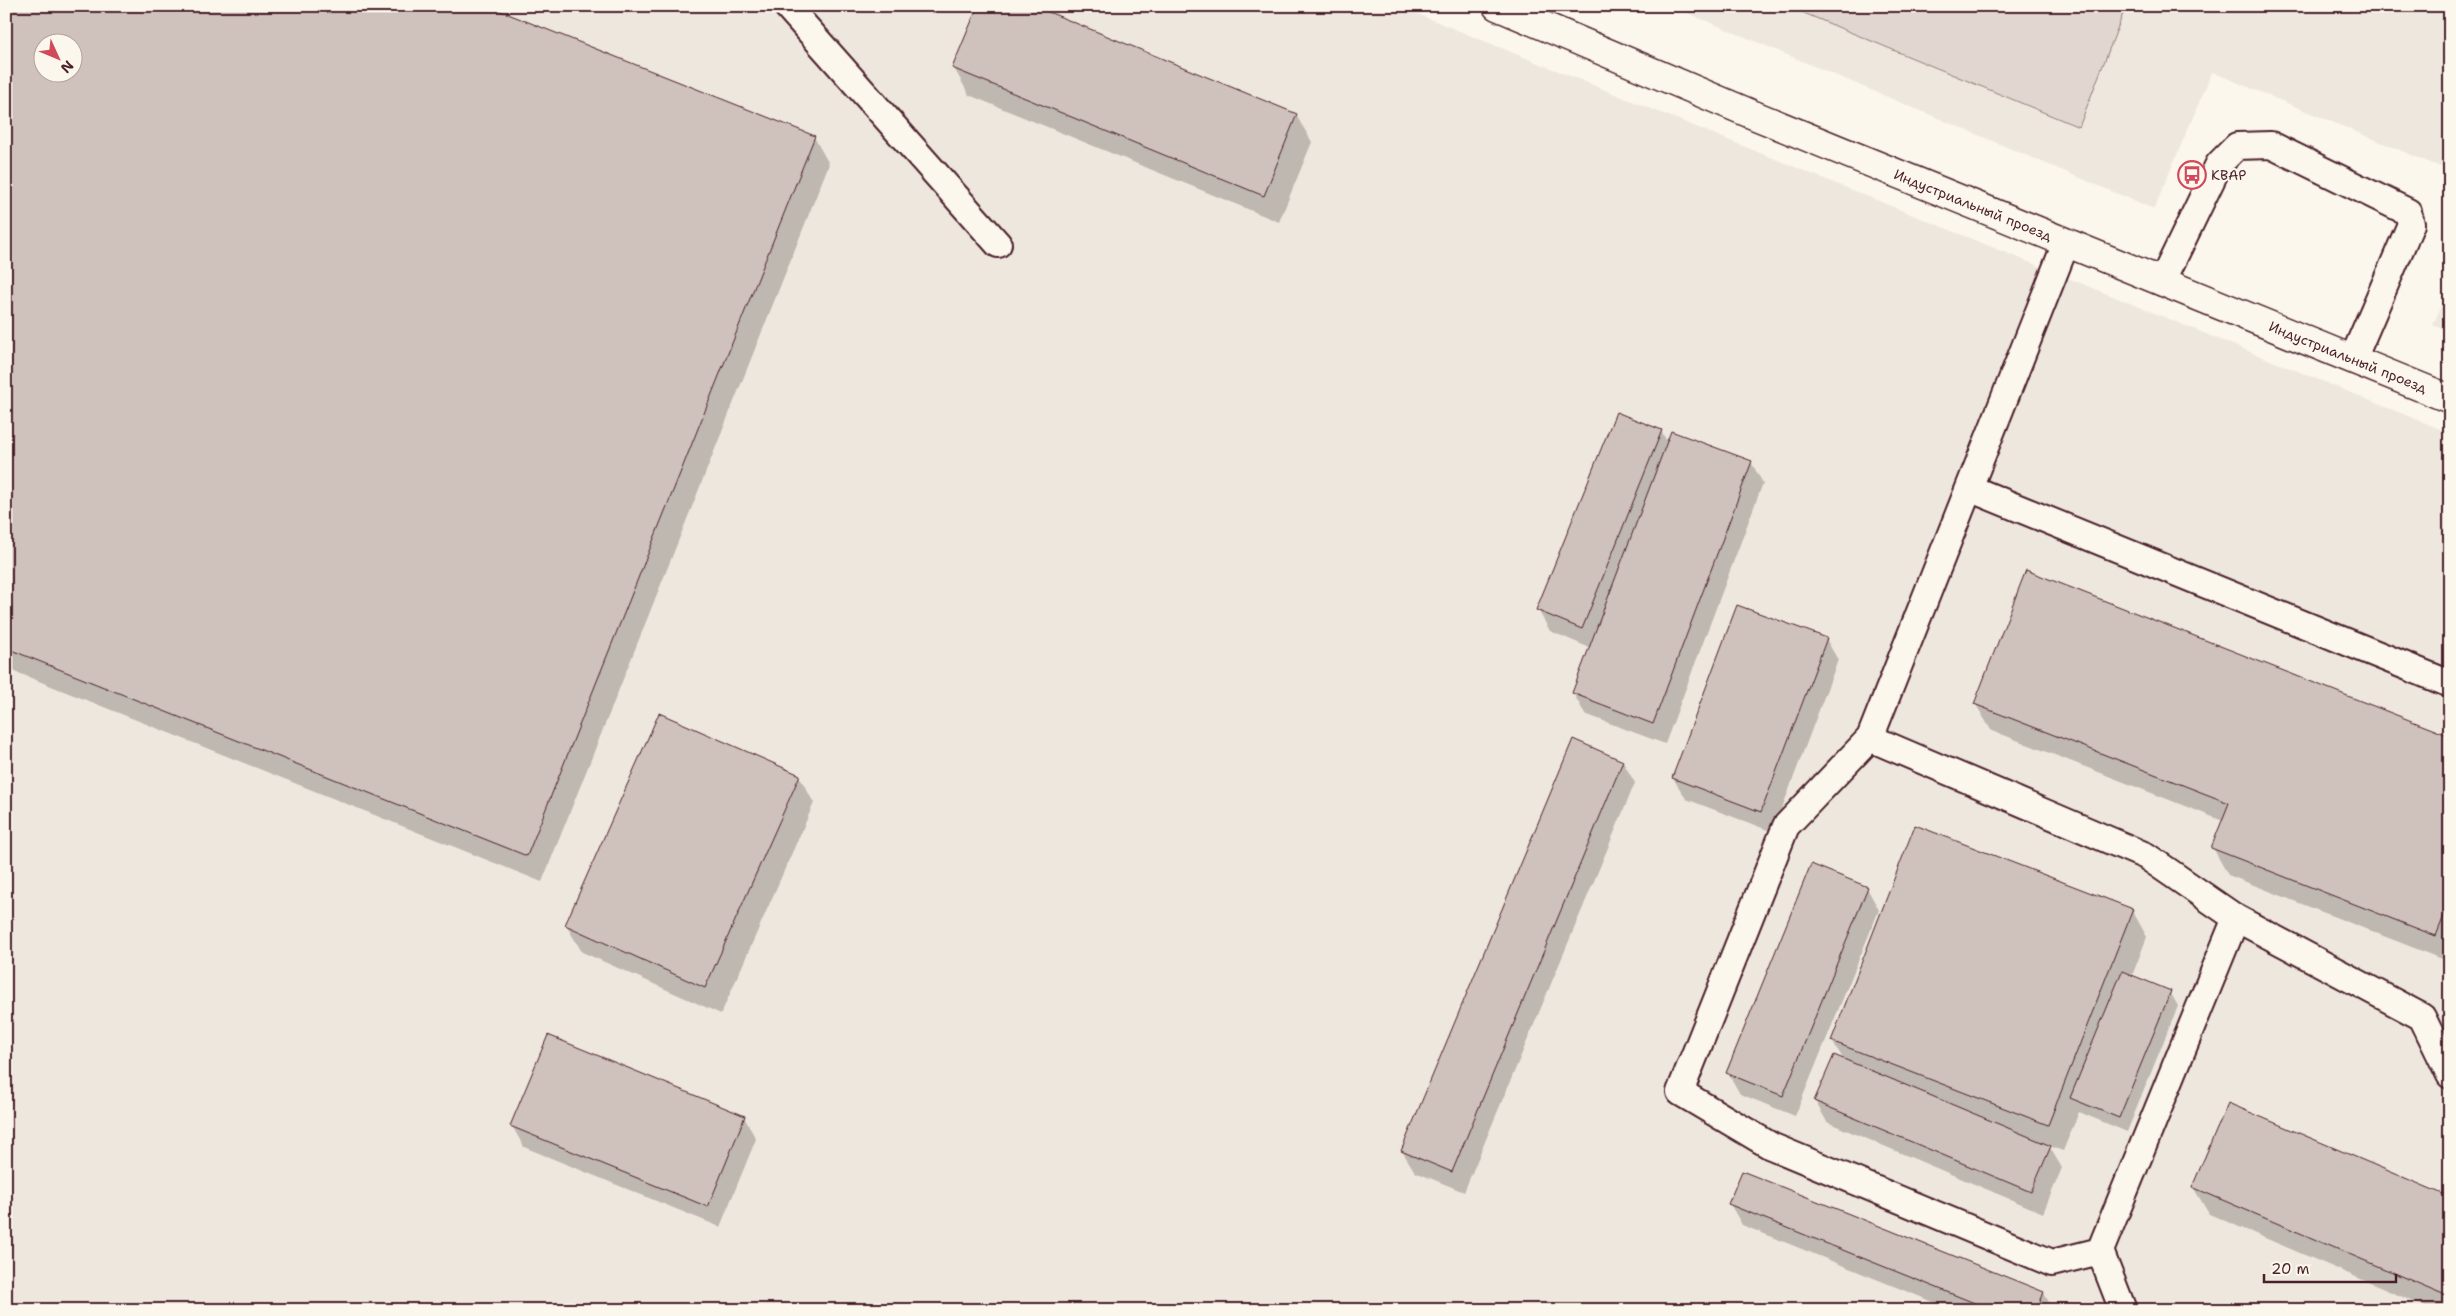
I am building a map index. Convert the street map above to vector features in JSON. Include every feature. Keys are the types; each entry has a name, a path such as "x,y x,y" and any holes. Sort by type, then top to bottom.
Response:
{"street":[{"name":"Индустриальный проезд","path":"1497,6 1756,116 2450,399"}],"lane":[{"path":"787,6 998,244"},
{"path":"2162,282 2219,164 2237,146 2271,146 2408,212 2411,224 2353,360"},
{"path":"2066,243 1870,738 1786,826 1680,1092 1770,1146 2052,1263 2100,1250"},
{"path":"1969,488 2450,684"},
{"path":"1870,738 2146,856 2236,918 2422,1016 2450,1075"},
{"path":"2123,1310 2100,1250 2236,918"}],"shaded area":[{"path":"6,6 1398,6 2450,433 2450,1310 6,1310"},
{"path":"1671,6 2450,6 2450,171 2212,72 2154,209"},
{"path":"1787,6 2126,6 2079,127"},
{"path":"2450,286 2450,332 2433,325"}],"building":[{"path":"6,6 488,6 815,136 527,856 6,648"},
{"path":"978,6 1034,6 1297,114 1264,196 952,68"},
{"path":"1616,412 1662,430 1582,629 1536,610"},
{"path":"1671,431 1752,461 1653,724 1572,693"},
{"path":"2026,570 2450,736 2450,901 2436,936 2211,848 2229,803 1974,704"},
{"path":"1737,605 1827,638 1761,812 1672,778"},
{"path":"659,713 800,775 705,988 565,925"},
{"path":"1573,739 1623,761 1452,1172 1401,1151"},
{"path":"1915,825 2133,909 2048,1125 1831,1041"},
{"path":"1811,864 1868,887 1783,1096 1726,1073"},
{"path":"2122,971 2171,991 2119,1118 2070,1098"},
{"path":"548,1035 745,1116 708,1207 510,1126"},
{"path":"1834,1055 2051,1146 2031,1192 1814,1101"},
{"path":"2228,1103 2450,1197 2450,1297 2192,1187"},
{"path":"1742,1171 2044,1292 2037,1310 1992,1310 1728,1204"}],"place":[{"name":"КВАР","path":"2192,175"}]}
